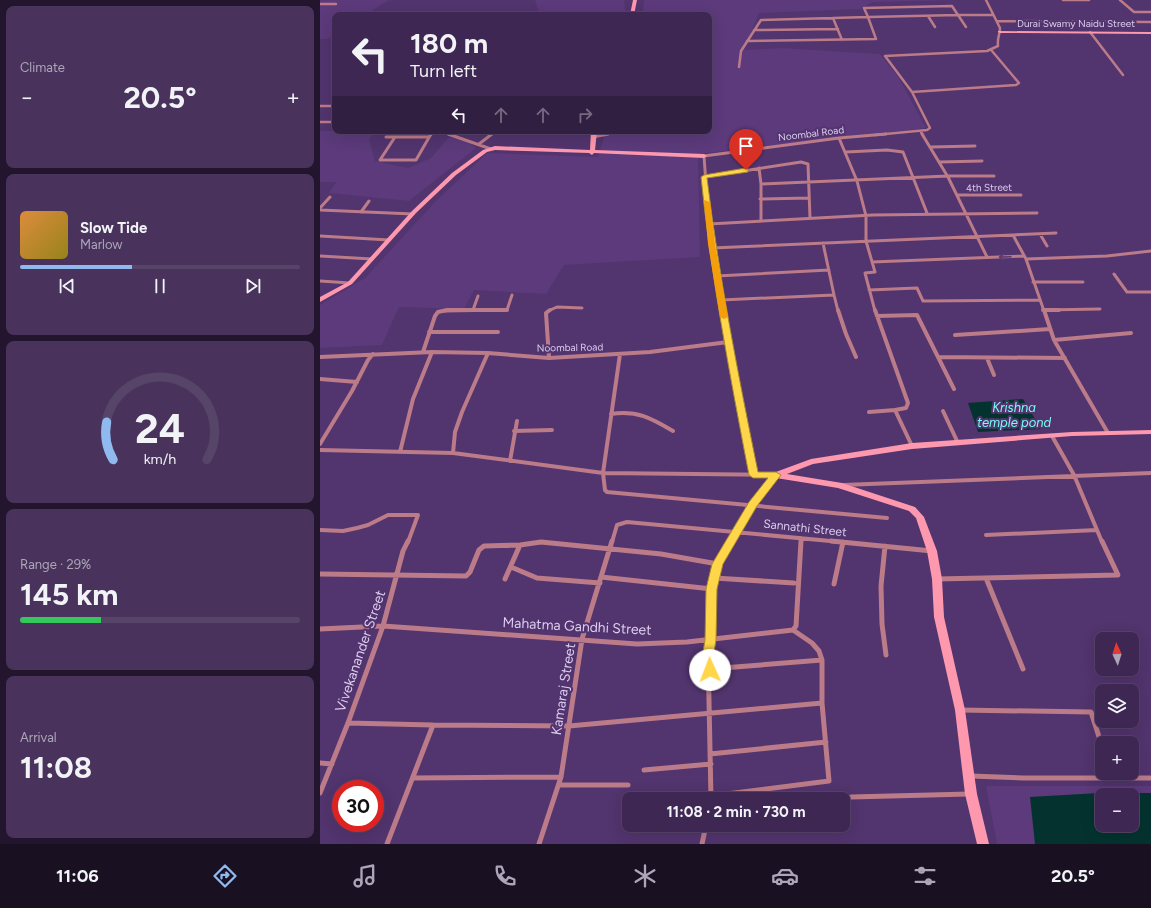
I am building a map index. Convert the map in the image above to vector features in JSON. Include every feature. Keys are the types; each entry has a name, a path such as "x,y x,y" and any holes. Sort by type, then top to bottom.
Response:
{"street":[{"path":"633,12 635,0"},
{"path":"986,0 997,21 1000,32 997,37 998,46 992,51 885,56 912,92 930,128 921,132 948,176 987,257"},
{"path":"1063,0 1088,0"},
{"path":"1120,0 1134,12 1151,12"},
{"path":"320,4 336,4"},
{"path":"747,41 876,39 864,8 952,6 966,27"},
{"path":"739,67 741,51 761,20 993,15"},
{"path":"928,16 935,27"},
{"path":"833,18 842,40"},
{"path":"997,21 1151,22"},
{"path":"754,30 838,28"},
{"name":"Durai Swamy Naidu Street","path":"1000,32 1150,34"},
{"path":"1090,32 1124,75"},
{"path":"912,92 1016,85 1019,83 992,51"},
{"path":"320,106 332,106"},
{"path":"320,122 332,122"},
{"name":"Noombal Road","path":"704,156 839,138 921,132"},
{"path":"395,137 380,160 416,160 431,134"},
{"path":"447,134 491,149 704,156 704,177 712,248 753,475"},
{"path":"479,144 491,134"},
{"path":"592,153 594,134"},
{"path":"386,137 429,137"},
{"path":"839,138 857,181 866,216 866,241 875,272 865,273 869,290 898,379 908,403 906,408 870,412"},
{"path":"931,147 975,146"},
{"path":"320,300 350,283 413,214 454,174 485,151 491,149"},
{"path":"846,152 887,150 903,152 926,214"},
{"path":"940,162 982,161"},
{"path":"704,177 806,162 808,164 810,218"},
{"path":"759,168 761,184 761,220"},
{"path":"761,184 948,176 994,176"},
{"name":"4th Street","path":"957,195 1021,195"},
{"path":"320,209 330,197"},
{"path":"760,199 810,198"},
{"path":"361,212 369,201"},
{"path":"320,209 413,214"},
{"path":"709,224 761,220 966,212 1036,213"},
{"path":"712,248 1056,233"},
{"path":"1040,234 1047,246"},
{"path":"1013,235 1025,257 1054,340 1108,433"},
{"path":"320,236 389,240"},
{"path":"823,243 839,320 846,339 856,357"},
{"path":"872,262 987,257 1107,256 1151,251"},
{"path":"320,256 372,259"},
{"path":"717,276 829,270"},
{"path":"1114,274 1127,292 1151,292"},
{"path":"320,281 350,283"},
{"path":"1034,282 1083,282"},
{"path":"869,290 918,288 923,301 1040,300"},
{"path":"423,352 435,316 438,312 442,310 506,310 509,307 512,295"},
{"path":"721,300 834,295"},
{"path":"473,310 478,296"},
{"path":"549,358 547,311 552,308 582,308"},
{"path":"1043,310 1100,308"},
{"path":"878,316 917,315 954,389"},
{"path":"955,335 1050,329"},
{"path":"429,332 498,332"},
{"path":"1054,340 1131,333"},
{"name":"Noombal Road","path":"320,357 432,352 488,353 549,358 620,354 728,342"},
{"path":"400,452 413,400 432,352"},
{"path":"453,453 455,432 462,412 488,353"},
{"path":"320,444 357,382 368,360 373,354"},
{"path":"620,354 603,474 606,490 608,492 612,494 753,505 887,518"},
{"path":"939,357 1064,358"},
{"path":"987,358 994,375"},
{"path":"320,379 357,382"},
{"path":"896,410 912,446"},
{"path":"943,412 958,443"},
{"path":"611,414 636,413 649,420 657,421 673,431"},
{"path":"510,460 517,421"},
{"path":"514,431 552,430"},
{"path":"711,792 710,670 708,652 714,578 718,564 737,531 753,505 776,475 810,462 912,446 1052,436 1151,432"},
{"path":"937,579 1118,575 1074,475 1052,436"},
{"path":"320,450 453,453 603,474 776,475 839,485 912,509 920,517 932,551 937,579 939,617 960,710 968,776 982,844"},
{"path":"839,485 1151,473"},
{"name":"Vivekanander Street","path":"320,530 343,531 358,528 368,525 388,515 418,515 412,533 403,551 383,626 348,723 320,793"},
{"name":"Sannathi Street","path":"627,522 737,531 932,551"},
{"name":"Kamaraj Street","path":"539,844 561,777 582,639 617,525 627,522"},
{"path":"986,535 1097,530"},
{"path":"750,792 829,780 822,704 822,660 819,651 812,643 793,630 796,626 801,538"},
{"path":"320,574 466,576 481,547 489,545 520,545 550,542 689,558 718,564"},
{"path":"834,584 843,542"},
{"path":"505,579 520,545"},
{"path":"885,546 881,586 882,624 886,655"},
{"path":"511,567 537,578 600,580 712,589"},
{"path":"714,578 794,583"},
{"path":"986,578 1023,669"},
{"name":"Mahatma Gandhi Street","path":"320,629 383,626 637,644 710,640 793,630"},
{"path":"710,670 822,660"},
{"path":"348,723 569,726 822,704"},
{"path":"960,710 1091,712 1099,736"},
{"path":"387,844 433,725"},
{"path":"710,754 826,742"},
{"path":"320,763 332,764"},
{"path":"644,770 710,764"},
{"path":"968,776 1024,778 1095,776"},
{"path":"413,778 561,777"},
{"path":"1139,777 1151,778"},
{"path":"558,785 628,785"},
{"path":"851,797 971,794"},
{"path":"702,844 705,832"}],"shaded area":[{"path":"320,0 389,0 370,12 332,12 332,36 328,39 320,39"},
{"path":"535,0 624,0 626,12 539,12"},
{"path":"644,0 958,0 873,2 860,9 759,13 744,50 782,48 880,54 899,78 926,128 698,154 700,257 564,265 546,294 474,290 464,309 399,307 382,345 320,348 320,305 365,278 435,202 487,153 598,157 605,134 712,134 712,12 643,12"},
{"path":"320,131 332,131 332,134 374,134 369,139 375,161 408,168 431,158 448,138 462,137 476,148 409,201 329,193 336,182 320,182"},
{"path":"986,786 1151,786 1151,844 997,844"}],"water":[{"name":"Krishna temple pond","path":"1023,399 1041,429 978,432 968,403"},
{"path":"1095,793 1095,832 1139,832 1139,793 1151,793 1151,844 1035,844 1030,797"}],"slow traffic":[{"path":"707,202 711,244 724,317"}],"route":[{"path":"710,670 708,652 710,640 712,589 718,564 753,505 776,475 753,475 711,244 704,177 746,170"}]}
